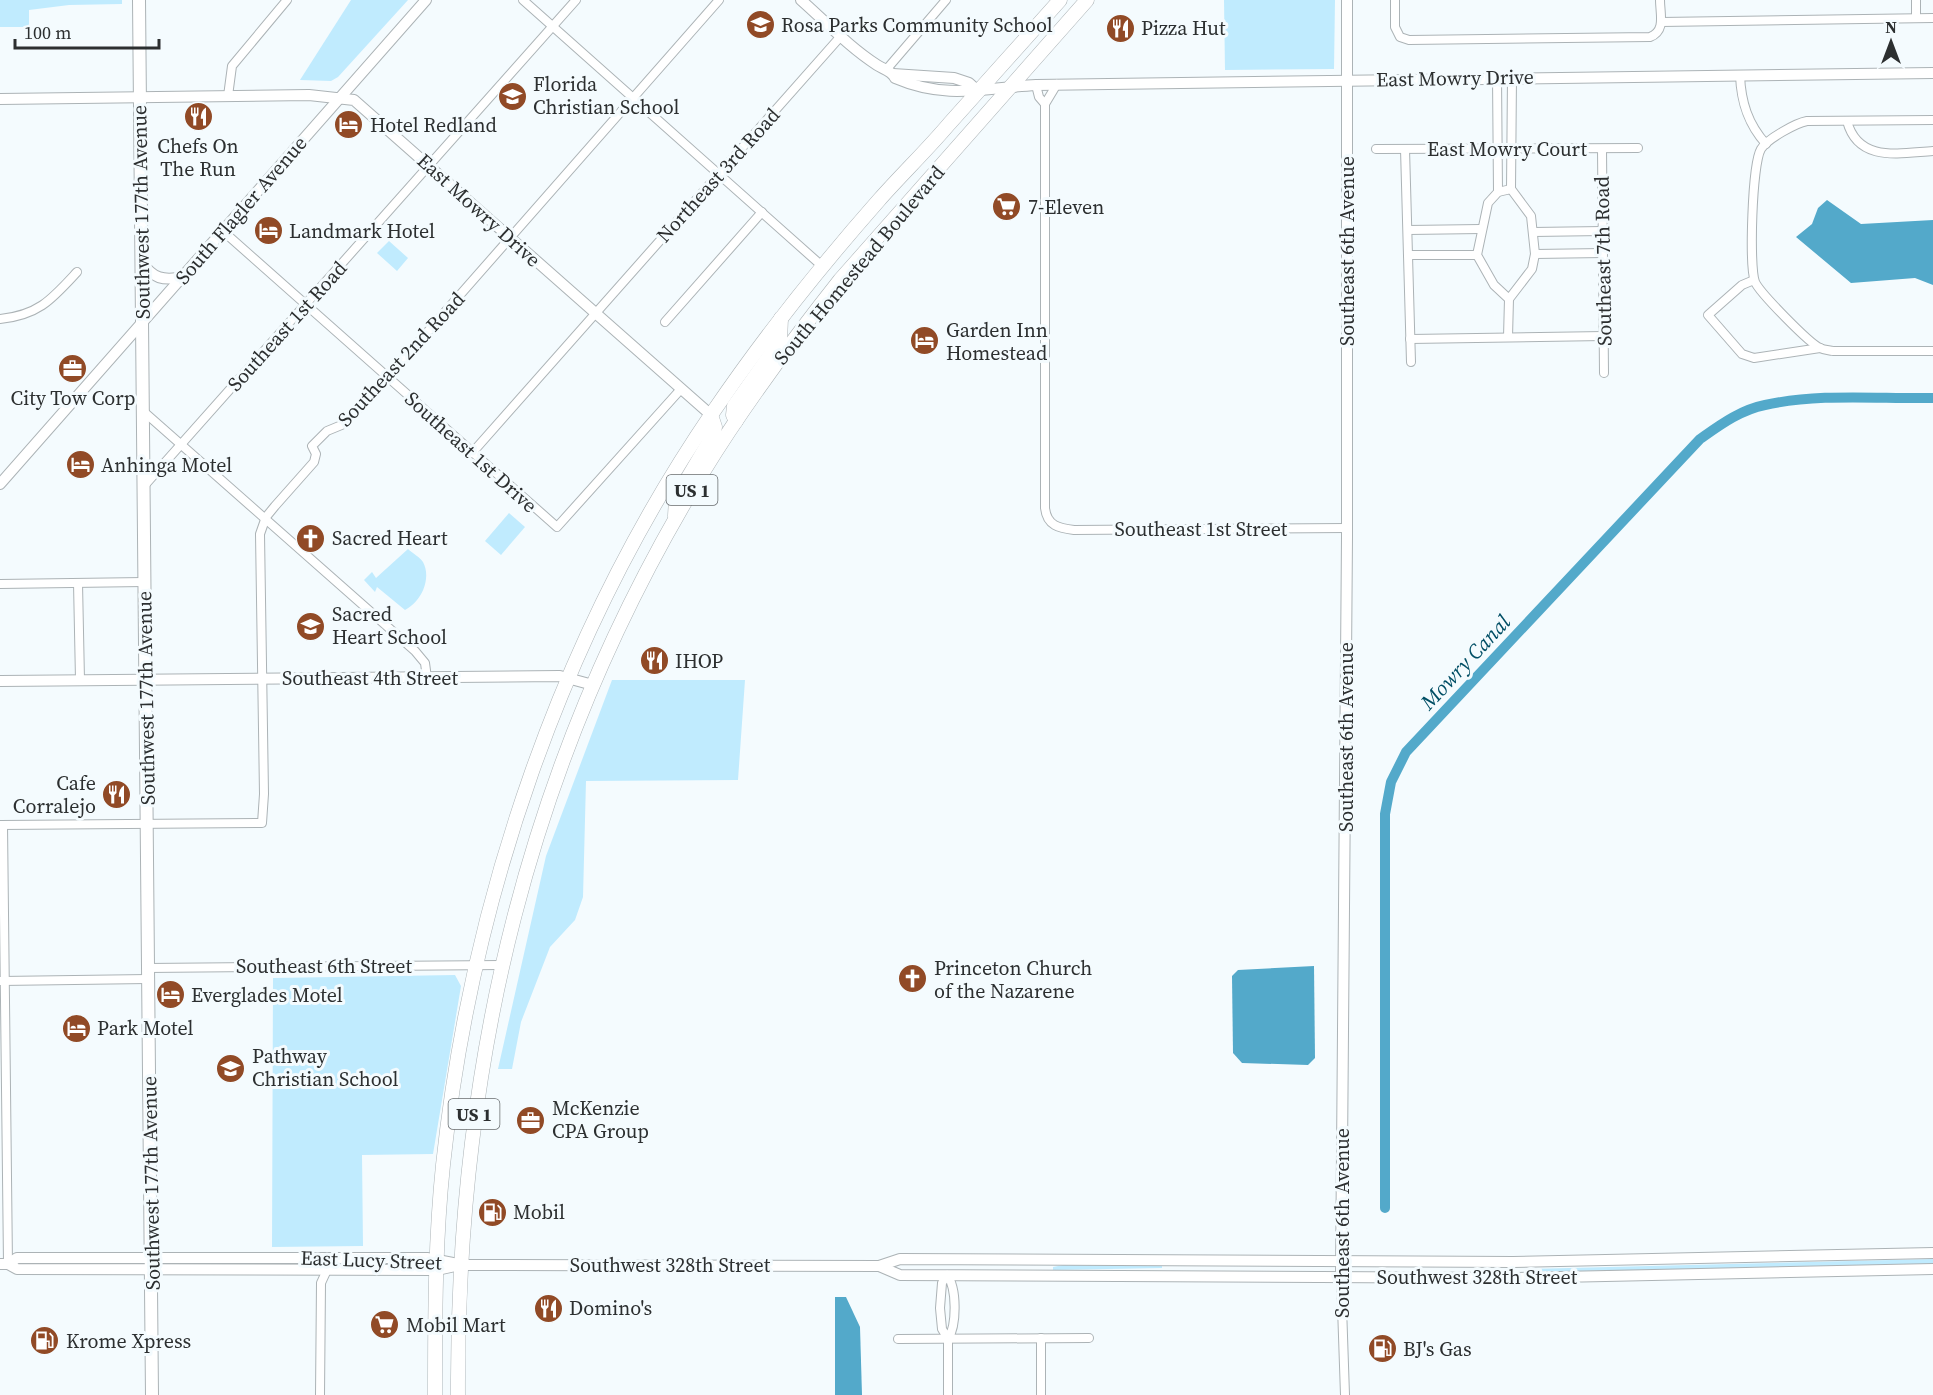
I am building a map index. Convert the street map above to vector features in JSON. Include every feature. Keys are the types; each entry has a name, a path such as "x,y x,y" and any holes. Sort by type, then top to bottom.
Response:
{"highway":[{"name":"US 1","path":"978,91 1060,0"},
{"name":"US 1","path":"1010,87 1087,0"},
{"name":"South Homestead Boulevard","path":"460,1265 474,1114 501,965 542,820 593,685 638,588 674,522 736,421 840,280 1010,87"},
{"name":"South Homestead Boulevard","path":"437,1264 450,1113 477,966 517,820 570,677 634,543 711,415 781,318 822,266 978,91"},
{"path":"736,421 733,415 734,406 780,341 781,318"},
{"path":"674,522 676,498 713,435 715,427 711,415"},
{"name":"US 1","path":"435,1395 437,1264"},
{"name":"US 1","path":"458,1395 460,1265"}],"main road":[{"name":"Southwest 177th Avenue","path":"139,0 152,1395"}],"street":[{"path":"228,96 232,66 287,0"},
{"name":"South Flagler Avenue","path":"0,484 224,232 339,96 426,0"},
{"path":"523,0 822,266"},
{"name":"Southeast 1st Road","path":"144,486 576,0"},
{"name":"Southeast 2nd Road","path":"147,825 262,823 264,794 260,534 266,517 314,462 316,454 312,447 327,431 344,424 387,377 511,239 719,0"},
{"path":"801,0 841,36 889,72 954,78 969,82 978,91"},
{"path":"889,72 897,57 946,0"},
{"name":"Southeast 6th Avenue","path":"1344,1395 1341,1261 1347,528 1347,0"},
{"path":"1395,0 1396,29 1400,37 1406,40 1650,37 1658,32 1661,22 1660,0"},
{"path":"1916,0 1917,18"},
{"path":"1661,22 1933,18"},
{"name":"Northeast 3rd Road","path":"472,453 841,36"},
{"name":"East Mowry Drive","path":"978,91 1058,84 1933,73"},
{"path":"1740,75 1740,90 1748,120 1766,144"},
{"path":"1497,77 1498,192"},
{"path":"1508,337 1509,299 1532,269 1535,254 1531,216 1511,189 1512,77"},
{"path":"1036,85 1039,97 1045,104 1058,84"},
{"name":"East Mowry Drive","path":"0,99 339,96 358,102 711,415"},
{"name":"Southeast 1st Street","path":"1045,104 1045,508 1047,518 1055,526 1074,530 1347,528"},
{"path":"1933,120 1794,123 1761,149 1754,175 1754,280 1807,340 1820,348 1833,351 1933,351"},
{"path":"1847,121 1851,133 1860,142 1882,154 1933,151"},
{"name":"East Mowry Court","path":"1376,149 1638,148"},
{"path":"1406,149 1411,362"},
{"name":"Southeast 7th Road","path":"1602,149 1604,373"},
{"path":"1509,299 1494,285 1477,255 1488,203 1498,192 1511,189"},
{"path":"665,322 762,212"},
{"path":"1408,230 1481,230"},
{"path":"1533,231 1603,231"},
{"name":"Southeast 1st Drive","path":"224,232 557,527 681,389"},
{"path":"1535,254 1603,252"},
{"path":"1408,255 1477,255"},
{"path":"141,261 151,275 158,278 184,276"},
{"path":"0,319 30,314 47,303 77,272"},
{"path":"1754,280 1742,285 1708,315 1742,354 1754,358 1820,348"},
{"path":"1410,339 1604,336"},
{"path":"143,411 266,517 415,651 425,663 427,678"},
{"path":"0,584 144,582"},
{"path":"78,583 80,680"},
{"name":"Southeast 4th Street","path":"0,681 570,677 593,685"},
{"path":"4,1264 1,825 147,825"},
{"name":"Southeast 6th Street","path":"2,981 148,974 501,965"},
{"name":"Southwest 328th Street","path":"460,1265 879,1266 900,1259 1513,1262 1933,1253"},
{"name":"East Lucy Street","path":"4,1264 17,1258 151,1263 279,1263 319,1266 460,1265"},
{"name":"East Lucy Street","path":"319,1266 437,1264"},
{"path":"319,1266 321,1283 320,1395"},
{"name":"Southwest 328th Street","path":"879,1266 900,1275 1517,1278 1933,1269"},
{"path":"948,1339 954,1330 954,1283 947,1275 942,1283 942,1329 948,1339 948,1395"},
{"path":"942,1318 954,1318"},
{"path":"1041,1338 1041,1395"},
{"path":"898,1339 1089,1338"}],"shaded area":[{"path":"0,0 122,0 122,4 69,5 29,10 29,27 0,27"},
{"path":"351,0 408,0 338,77 331,81 300,80"},
{"path":"1224,0 1335,0 1334,69 1225,70"},
{"path":"389,241 408,258 397,271 377,253"},
{"path":"509,513 525,527 501,555 485,541"},
{"path":"408,549 423,562 426,576 420,596 405,610 377,587 375,592 364,580 372,572 376,578"},
{"path":"612,680 745,680 738,780 586,781 583,897 575,920 550,947 521,1022 512,1069 498,1069 546,856"},
{"path":"455,975 461,986 433,1154 362,1155 363,1246 272,1247 273,978"},
{"path":"1933,1259 1933,1264 1529,1272 1529,1269"},
{"path":"1063,1265 1162,1266 1162,1268 1053,1270 1053,1267"}],"water":[{"path":"1827,200 1861,224 1933,220 1933,285 1915,278 1851,283 1796,237 1812,224 1818,208"},
{"path":"1314,966 1315,1058 1308,1065 1242,1063 1233,1053 1232,976 1238,970"},
{"path":"835,1297 846,1297 860,1327 862,1395 835,1395"}],"waterway":[{"name":"Mowry Canal","path":"1385,1208 1385,814 1391,782 1406,752 1700,439 1715,428 1747,410 1785,401 1827,398 1933,398"}],"place":[{"name":"Rosa Parks Community School","path":"760,25"},
{"name":"Pizza Hut","path":"1120,28"},
{"name":"Florida Christian School","path":"512,96"},
{"name":"Chefs On The Run","path":"198,116"},
{"name":"Hotel Redland","path":"349,125"},
{"name":"7-Eleven","path":"1007,207"},
{"name":"Landmark Hotel","path":"268,231"},
{"name":"Garden Inn Homestead","path":"925,341"},
{"name":"City Tow Corp","path":"73,368"},
{"name":"Anhinga Motel","path":"80,465"},
{"name":"Sacred Heart","path":"311,538"},
{"name":"Sacred Heart School","path":"311,626"},
{"name":"IHOP","path":"654,661"},
{"name":"Cafe Corralejo","path":"117,794"},
{"name":"Princeton Church of the Nazarene","path":"913,979"},
{"name":"Everglades Motel","path":"170,995"},
{"name":"Park Motel","path":"76,1028"},
{"name":"Pathway Christian School","path":"231,1068"},
{"name":"McKenzie CPA Group","path":"531,1120"},
{"name":"Mobil","path":"492,1212"},
{"name":"Domino's","path":"548,1308"},
{"name":"Mobil Mart","path":"385,1325"},
{"name":"Krome Xpress","path":"45,1341"},
{"name":"BJ's Gas","path":"1382,1349"}]}
